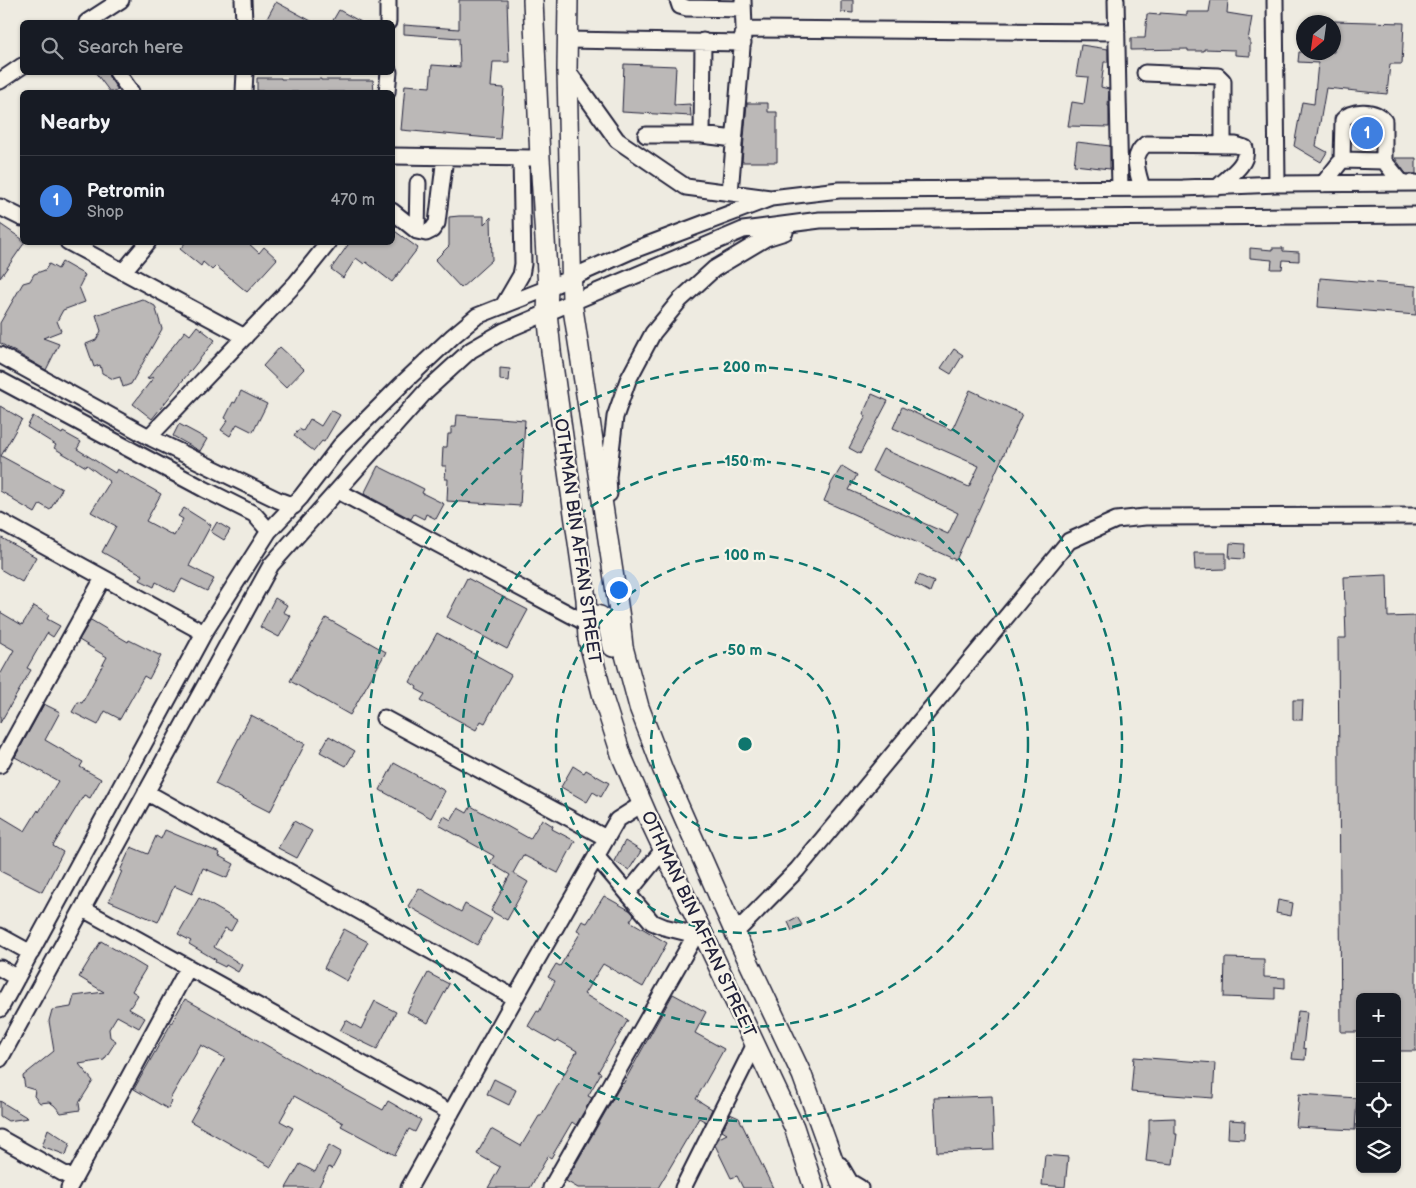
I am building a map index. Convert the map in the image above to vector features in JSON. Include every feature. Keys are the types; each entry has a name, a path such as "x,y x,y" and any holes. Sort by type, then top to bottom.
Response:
{"main road":[{"name":"OTHMAN BIN AFFAN STREET","path":"533,0 548,288 547,312 585,589 588,639 604,700 622,757 698,931 794,1127 814,1188"},
{"name":"OTHMAN BIN AFFAN STREET","path":"568,0 567,70 572,302 623,646 639,707 663,770 735,933 802,1075 843,1188"},
{"path":"587,619 600,616 607,622 627,706 654,746"}],"street":[{"path":"90,20 121,0"},
{"path":"243,0 244,20"},
{"path":"388,0 388,20"},
{"path":"678,0 680,6 687,8 743,4 743,36 730,193"},
{"path":"1116,0 1120,188"},
{"path":"1275,0 1277,184"},
{"path":"567,40 703,41 743,36 1117,32"},
{"path":"702,135 703,41"},
{"path":"0,81 20,67"},
{"path":"567,70 617,140 686,187 730,193 771,198 839,190 1142,188 1409,183"},
{"path":"1145,73 1218,76 1223,81 1223,145"},
{"path":"120,75 130,90"},
{"path":"244,90 245,75"},
{"path":"387,90 388,75"},
{"path":"1323,184 1342,160 1343,120 1347,115 1368,113 1381,116 1384,121 1384,161"},
{"path":"646,135 702,135 734,139"},
{"path":"1142,188 1136,164 1140,149 1146,144 1236,145 1245,148 1244,161 1218,186"},
{"path":"395,156 540,158"},
{"path":"395,213 417,231 426,233 432,230 437,223 445,157"},
{"path":"503,306 521,275 523,264 521,158"},
{"path":"1342,160 1384,161 1409,183"},
{"path":"417,231 418,183"},
{"path":"0,1009 204,633 269,530 294,506 340,446 404,382 477,316 548,288 631,251 771,198"},
{"path":"0,206 20,217"},
{"path":"0,1059 271,565 426,391 471,350 504,331 547,312 743,230 820,220 1416,215"},
{"path":"612,566 608,477 615,417 628,380 652,333 680,300 714,269 766,238 820,220"},
{"path":"74,245 246,337"},
{"path":"123,272 146,245"},
{"path":"149,438 296,283 327,245"},
{"path":"0,355 149,438 294,506"},
{"path":"0,380 204,490 254,514 269,530"},
{"path":"338,491 587,619"},
{"path":"735,933 797,870 1069,541 1116,520 1144,517 1416,516"},
{"path":"1,525 204,633"},
{"path":"0,765 103,578"},
{"path":"384,718 606,838"},
{"path":"146,792 515,998"},
{"path":"409,1188 606,838 617,820 642,804"},
{"path":"628,892 664,850"},
{"path":"551,1188 698,931 658,926 652,922 596,856"},
{"path":"82,909 451,1113"},
{"path":"0,936 31,952"},
{"path":"0,968 17,978"},
{"path":"0,1138 71,1184 188,968"},
{"path":"683,1188 755,1044"},
{"path":"829,1148 850,1182 860,1188"}],"building":[{"path":"459,0 507,0 509,62 493,62 491,87 504,88 500,139 401,130 405,85 430,87 432,65 460,67 459,38 404,34 404,25 459,29"},
{"path":"841,0 853,0 853,13 841,12"},
{"path":"1211,0 1228,0 1227,13 1252,17 1248,40 1250,40 1250,56 1235,55 1235,50 1131,50 1131,38 1145,38 1147,14 1187,15 1187,12 1209,12"},
{"path":"276,2 309,20 266,20"},
{"path":"339,10 357,20 333,20"},
{"path":"1341,21 1404,23 1402,64 1390,64 1387,94 1326,88 1316,146 1327,152 1321,162 1294,146 1302,102 1314,104 1318,63 1298,62 1298,60 1341,60"},
{"path":"1081,45 1108,49 1108,62 1104,62 1101,87 1109,89 1109,127 1068,126 1072,102 1084,104 1088,77 1076,76"},
{"path":"624,64 676,66 674,105 690,104 691,116 622,112"},
{"path":"97,75 109,75 118,90 108,90"},
{"path":"257,78 281,78 373,80 374,90 257,90"},
{"path":"747,103 768,103 768,112 777,112 777,162 742,162"},
{"path":"1077,142 1110,146 1110,169 1074,165"},
{"path":"1395,158 1416,158 1416,174 1406,174"},
{"path":"484,216 484,224 491,217 492,260 461,288 435,260 449,246 449,217"},
{"path":"0,224 20,238 20,245 23,245 0,278"},
{"path":"395,231 418,248 392,282 366,262 364,264 356,258 343,278 331,269 348,245 395,245"},
{"path":"183,245 250,245 259,253 264,247 277,259 247,292 216,266 212,270 203,262 201,266 180,249"},
{"path":"1250,248 1272,250 1272,248 1283,248 1283,251 1299,252 1299,261 1283,260 1282,269 1271,269 1272,260 1250,258"},
{"path":"62,262 85,275 79,287 85,302 63,310 57,321 61,331 43,338 59,344 46,370 0,343 0,323 23,283 30,281 34,274 45,270 49,264 58,269"},
{"path":"1320,278 1416,286 1416,315 1318,307"},
{"path":"142,299 155,306 162,329 131,384 123,387 120,377 113,379 102,373 100,365 94,367 86,344 96,340 101,331 96,315"},
{"path":"197,326 215,340 152,419 133,404 154,377 147,379 185,331 190,335"},
{"path":"280,347 304,369 286,388 263,366"},
{"path":"954,349 963,355 951,374 941,368"},
{"path":"500,368 510,369 509,381 500,380"},
{"path":"970,390 1022,414 956,560 824,501 832,482 842,466 857,475 849,490 948,534 958,513 872,471 883,449 969,487 979,466 893,428 902,407 952,430"},
{"path":"241,391 267,404 253,432 237,424 230,436 221,430 228,420 225,418 233,402 235,403"},
{"path":"872,394 888,401 860,454 849,448 866,416 863,414"},
{"path":"0,406 22,419 1,456 62,489 50,510 40,504 35,513 0,491"},
{"path":"331,410 340,415 324,442 322,441 314,451 294,436 299,429 303,431 310,419 321,426"},
{"path":"457,415 525,420 520,506 447,501 448,479 445,479 446,466 442,466 443,447 447,447 448,434 451,434 451,427 456,427"},
{"path":"33,416 62,434 63,432 81,442 77,449 115,473 117,469 161,494 146,521 174,536 183,519 178,516 184,508 211,525 189,566 214,579 207,591 182,579 175,592 156,582 154,587 140,580 143,575 102,552 116,526 91,512 110,482 87,465 86,467 54,448 56,445 27,427"},
{"path":"179,424 207,439 200,451 173,436"},
{"path":"378,466 424,489 422,493 444,504 436,519 426,514 424,519 414,514 411,519 364,494"},
{"path":"217,522 230,530 224,540 211,532"},
{"path":"0,537 36,557 22,582 0,569"},
{"path":"1230,543 1245,544 1244,559 1229,558"},
{"path":"1194,553 1226,553 1226,569 1195,570"},
{"path":"919,575 934,582 930,592 915,584"},
{"path":"1387,575 1388,617 1416,616 1416,1051 1401,1051 1401,993 1356,993 1356,1032 1341,1032 1338,638 1346,638 1344,577"},
{"path":"467,578 528,610 507,649 447,617"},
{"path":"275,598 287,605 283,612 291,616 279,637 260,627"},
{"path":"34,606 49,615 47,619 60,626 53,637 47,633 27,668 31,670 0,723 0,675 14,650 0,642 0,612 22,625"},
{"path":"326,618 386,652 350,715 290,681"},
{"path":"91,620 128,642 129,640 161,656 149,679 144,676 120,719 105,711 98,725 72,712 78,702 82,703 107,657 79,640"},
{"path":"437,633 511,675 485,723 481,721 476,730 421,700 425,694 416,689 417,687 410,682"},
{"path":"1293,700 1303,700 1302,720 1293,720"},
{"path":"44,704 60,712 45,740 83,762 80,767 101,779 90,798 84,795 53,846 63,852 42,892 0,871 0,816 25,831 58,781 15,757"},
{"path":"251,715 305,744 270,812 215,784"},
{"path":"329,736 355,751 346,766 320,752"},
{"path":"394,763 445,791 431,818 380,790"},
{"path":"573,766 584,773 586,770 609,783 601,797 593,792 587,802 561,787"},
{"path":"471,806 530,839 542,819 553,826 552,829 575,841 558,873 523,855 513,873 528,882 507,920 491,911 510,875 490,863 494,856 439,825 444,816 451,820 458,808 467,813"},
{"path":"294,821 312,831 297,858 278,848"},
{"path":"165,830 220,853 219,856 234,864 227,878 203,868 192,894 174,886 158,922 109,901 131,847 148,854 156,836 161,839"},
{"path":"625,841 641,851 629,870 614,861"},
{"path":"419,888 461,912 465,904 492,919 477,945 408,906"},
{"path":"604,896 631,911 634,915 630,921 667,943 643,987 603,964 584,994 628,1020 598,1072 601,1073 588,1096 592,1098 576,1125 572,1122 551,1158 548,1156 530,1188 488,1188 500,1167 477,1154 491,1129 521,1146 539,1116 541,1116 577,1051 558,1040 556,1042 528,1026 537,1011 539,1012 555,981 548,977 556,964 560,966 581,932 577,930 582,921 587,923"},
{"path":"199,898 237,920 231,931 225,928 214,947 242,965 238,972 226,965 225,967 215,962 216,960 189,944 191,941 178,934"},
{"path":"1278,900 1293,903 1291,916 1276,913"},
{"path":"797,917 802,925 792,931 788,922"},
{"path":"344,929 368,942 347,981 324,968"},
{"path":"101,941 146,968 132,991 138,995 129,1009 145,1018 139,1028 117,1016 109,1029 110,1037 116,1041 104,1060 79,1064 93,1081 79,1103 80,1110 61,1113 49,1102 40,1103 34,1096 35,1090 25,1087 23,1076 54,1051 49,1021 52,1010 71,1007 74,996 104,992 79,977"},
{"path":"1225,958 1264,959 1264,977 1285,978 1285,988 1275,987 1275,999 1224,997"},
{"path":"428,973 449,984 428,1023 407,1012"},
{"path":"673,994 706,1012 695,1033 724,1049 696,1099 712,1109 706,1122 699,1118 658,1188 578,1188 566,1181"},
{"path":"185,999 383,1110 388,1101 421,1120 415,1132 409,1129 395,1155 341,1126 343,1123 294,1096 280,1121 293,1128 271,1167 190,1121 225,1058 201,1045 170,1099 172,1101 168,1109 134,1089"},
{"path":"375,1001 396,1012 377,1049 340,1031 346,1020 361,1029"},
{"path":"1298,1011 1307,1012 1303,1048 1306,1049 1305,1060 1292,1059"},
{"path":"1134,1057 1215,1063 1213,1098 1131,1092"},
{"path":"494,1079 516,1090 509,1105 487,1094"},
{"path":"1299,1094 1356,1098 1355,1130 1296,1127"},
{"path":"992,1096 994,1150 937,1152 934,1098"},
{"path":"0,1101 28,1118 8,1121 0,1116"},
{"path":"730,1114 739,1118 773,1188 743,1188 737,1176 731,1178 715,1145 719,1138 727,1134 722,1131"},
{"path":"1175,1118 1175,1134 1177,1134 1173,1164 1146,1161 1149,1119"},
{"path":"1229,1120 1245,1121 1244,1139 1228,1138"},
{"path":"48,1129 70,1143 66,1155 42,1146"},
{"path":"329,1145 341,1152 332,1169 329,1167 318,1188 286,1188 300,1164 315,1172"},
{"path":"1045,1155 1068,1157 1065,1187 1042,1185"}],"place":[{"name":"Petromin","path":"1367,133"}]}
